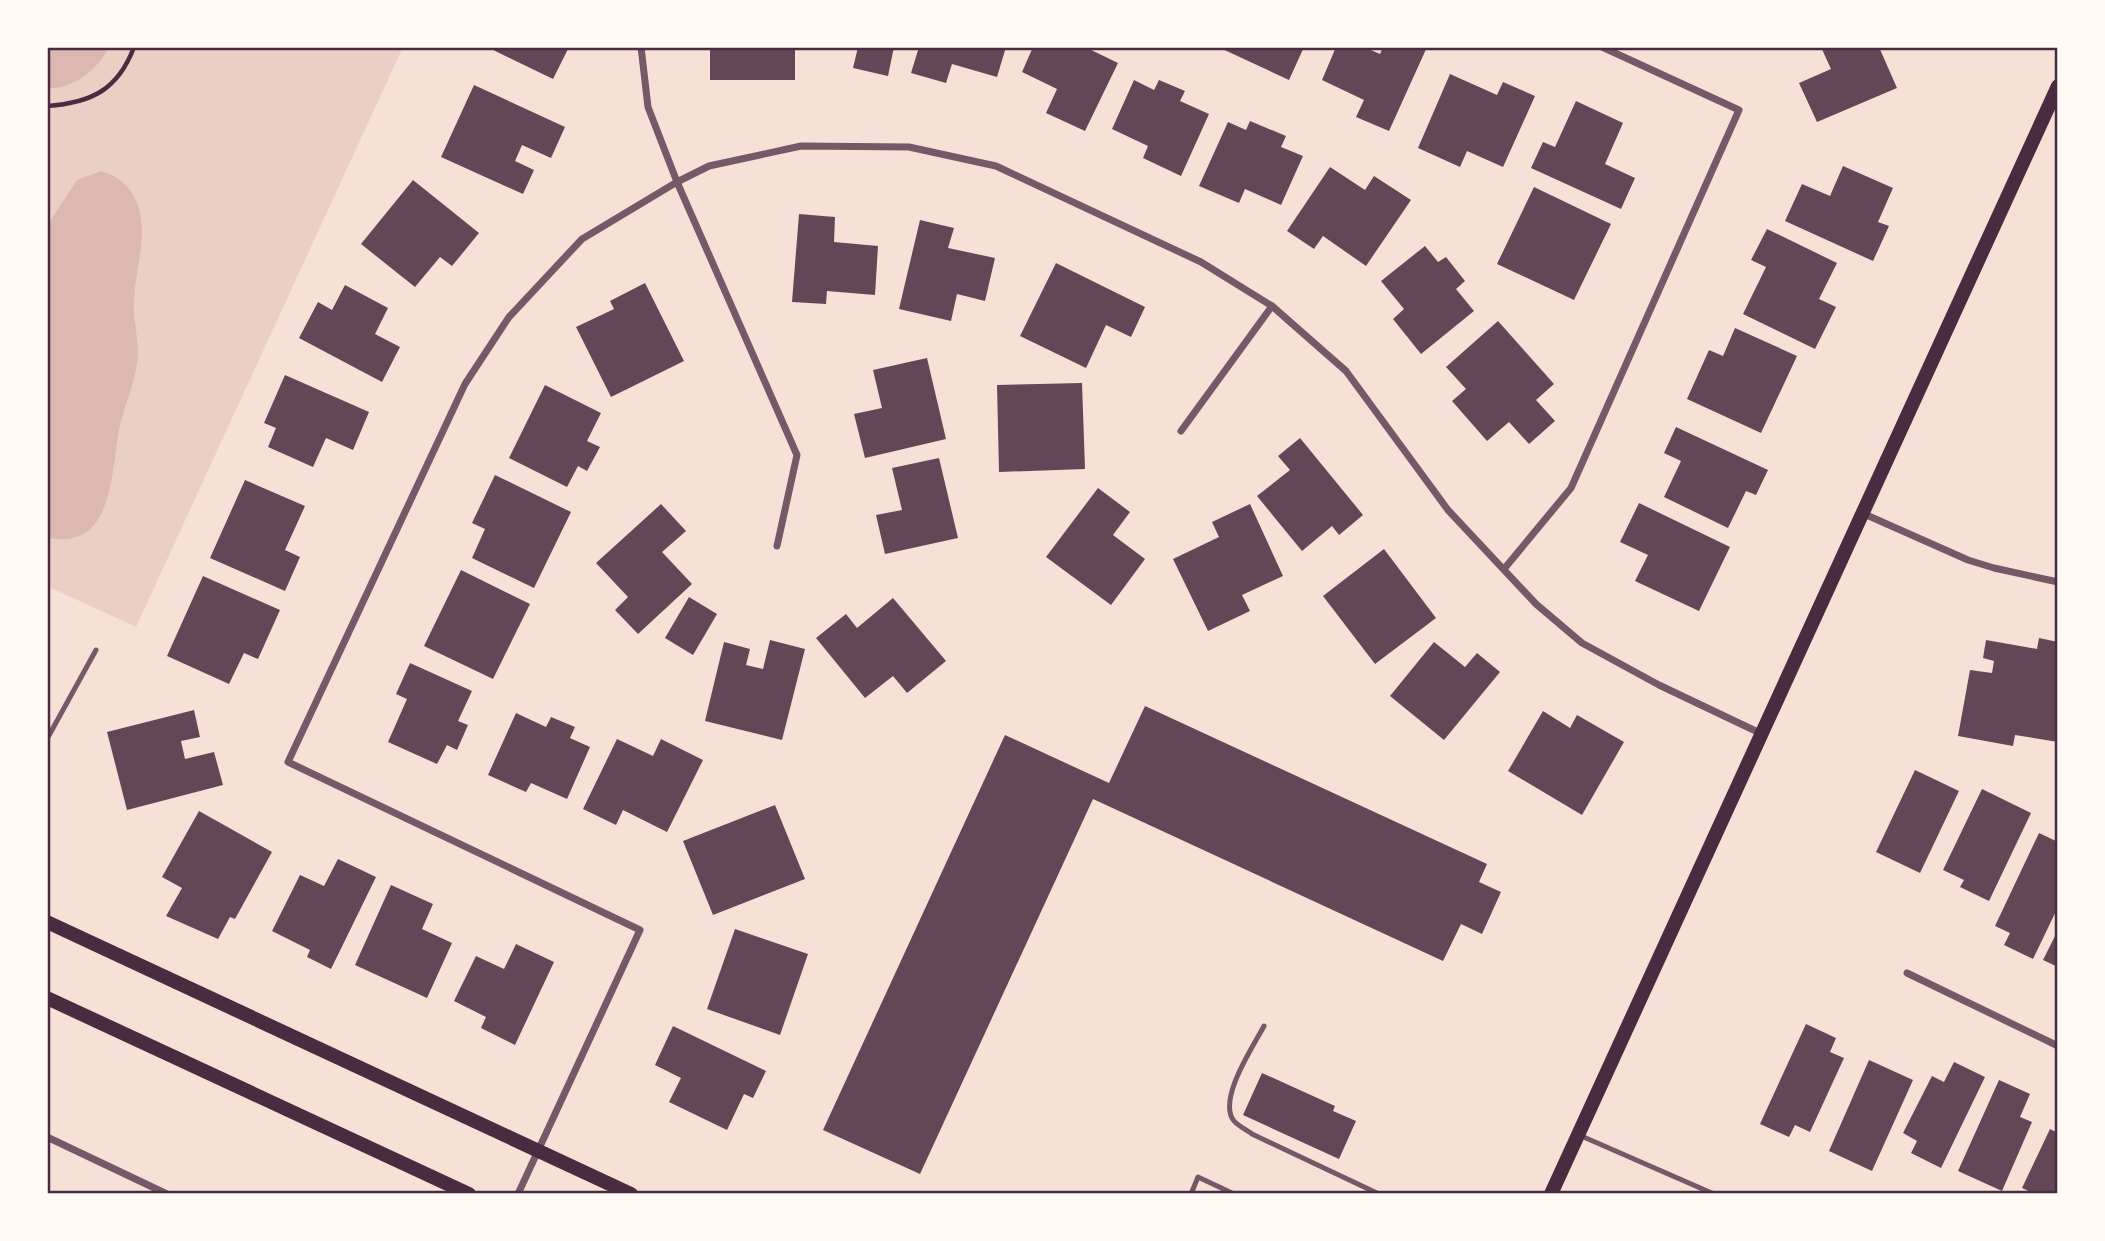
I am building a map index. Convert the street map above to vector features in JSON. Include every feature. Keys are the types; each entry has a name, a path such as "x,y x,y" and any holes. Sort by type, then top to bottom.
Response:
{"main road":[{"path":"1551,1194 2058,86"},
{"path":"47,922 631,1194"},
{"path":"47,998 469,1194"}],"street":[{"path":"641,47 648,107 677,182 797,455 777,546"},
{"path":"1504,569 1571,488 1739,110 1602,47"},
{"path":"518,1194 640,930 288,762 465,383 509,317 582,239 709,166 801,146 909,147 996,166 1201,262 1272,306 1346,371 1448,510 1536,604 1582,643 1659,685 1762,734"},
{"path":"1181,431 1272,306"},
{"path":"1861,513 1968,560 2058,582"},
{"path":"1907,973 2058,1046"},
{"path":"47,1137 167,1194"}],"lane":[{"path":"47,739 96,650"},
{"path":"1264,1026 1230,1093 1228,1109 1234,1122 1252,1134 1379,1194"},
{"path":"1579,1135 1714,1194"},
{"path":"1191,1194 1198,1177 1234,1194"}],"path":[{"path":"47,106 74,104 109,88 127,67 134,47"}],"shaded area":[{"path":"47,47 403,47 136,627 47,586"},
{"path":"47,47 109,47 99,63 75,82 47,88"},
{"path":"101,171 114,176 129,188 141,218 134,301 137,363 118,434 108,495 97,521 88,531 78,536 68,539 47,538 47,226 77,180"}],"building":[{"path":"487,47 569,47 553,79"},
{"path":"710,47 795,47 795,80 710,80"},
{"path":"858,47 894,47 888,76 853,68"},
{"path":"919,47 1006,47 997,77 952,64 946,83 911,73"},
{"path":"1033,47 1085,47 1118,63 1085,131 1046,113 1057,89 1022,72"},
{"path":"1218,47 1304,47 1289,80"},
{"path":"1336,47 1364,47 1380,54 1383,47 1427,47 1389,131 1356,117 1364,100 1322,80"},
{"path":"1821,47 1879,47 1897,88 1817,122 1799,83 1831,69"},
{"path":"1450,74 1497,95 1503,82 1535,96 1503,167 1467,151 1460,167 1418,148"},
{"path":"1134,80 1154,90 1159,80 1185,91 1180,101 1209,114 1181,176 1143,158 1148,146 1112,129"},
{"path":"474,85 565,127 551,158 522,145 515,161 534,170 523,194 441,157"},
{"path":"1576,101 1623,123 1605,164 1635,178 1621,209 1531,168 1543,142 1555,147"},
{"path":"1250,121 1286,136 1281,147 1303,156 1281,205 1245,189 1239,203 1199,186 1228,122 1246,130"},
{"path":"1843,166 1893,188 1878,222 1889,226 1873,261 1785,221 1802,184 1830,196"},
{"path":"1330,167 1365,190 1374,176 1411,200 1366,266 1323,236 1314,249 1287,231"},
{"path":"413,180 479,233 452,266 440,257 415,287 361,244"},
{"path":"1534,187 1611,224 1574,300 1497,264"},
{"path":"799,214 835,217 834,242 878,246 875,295 827,291 826,304 792,302"},
{"path":"920,220 954,228 948,248 995,258 985,301 957,294 951,321 899,309"},
{"path":"1767,229 1837,263 1819,299 1836,307 1815,349 1743,314 1766,267 1751,260"},
{"path":"1425,246 1438,262 1446,257 1465,281 1456,289 1474,311 1421,354 1393,319 1404,309 1381,281"},
{"path":"1056,263 1145,307 1131,337 1106,325 1086,368 1020,336"},
{"path":"645,283 684,361 611,397 576,327 614,309 610,301"},
{"path":"345,285 388,308 375,334 400,347 382,382 299,338 318,302 332,310"},
{"path":"1498,321 1554,384 1536,400 1555,421 1529,444 1509,422 1487,441 1452,401 1466,389 1446,367"},
{"path":"1735,328 1797,356 1761,433 1687,399 1709,350 1723,356"},
{"path":"927,358 946,439 865,458 854,414 882,408 873,370"},
{"path":"285,375 369,412 353,450 326,438 313,467 268,447 276,428 264,423"},
{"path":"1082,383 1085,469 999,472 997,385"},
{"path":"545,385 601,413 587,441 600,447 587,471 578,466 567,487 509,458"},
{"path":"1676,427 1768,470 1756,495 1746,491 1728,528 1664,497 1681,461 1664,453"},
{"path":"1300,438 1363,515 1339,535 1332,526 1302,551 1257,496 1290,470 1278,456"},
{"path":"939,458 958,538 885,554 876,515 902,510 892,468"},
{"path":"495,475 571,512 534,588 472,558 485,529 472,523"},
{"path":"245,480 305,506 285,550 300,557 285,591 210,558"},
{"path":"1098,488 1130,512 1113,535 1145,559 1111,605 1046,557"},
{"path":"1639,503 1730,547 1699,611 1635,581 1648,555 1620,542"},
{"path":"661,504 686,531 662,552 692,584 638,634 615,610 628,597 596,563"},
{"path":"1250,504 1283,576 1242,595 1250,611 1208,631 1173,559 1219,537 1212,522"},
{"path":"1384,549 1436,618 1375,664 1323,596"},
{"path":"461,570 530,604 493,679 424,646"},
{"path":"203,576 280,610 258,659 244,653 229,684 167,656"},
{"path":"689,597 717,614 693,655 665,638"},
{"path":"893,598 946,661 907,693 893,676 865,698 816,638 846,614 857,628"},
{"path":"2039,638 2058,642 2058,742 2015,735 2013,746 1958,736 1970,670 1992,673 1994,661 1983,658 1986,640 2037,649"},
{"path":"770,640 805,649 782,740 705,721 724,642 750,649 746,665 763,669"},
{"path":"1434,642 1465,667 1477,653 1500,672 1444,740 1390,696"},
{"path":"410,663 472,691 458,721 468,725 457,750 447,745 437,764 388,742 407,699 396,694"},
{"path":"1145,706 1487,864 1479,882 1501,892 1482,934 1461,924 1443,961 1093,799 920,1174 823,1130 1005,735 1109,783"},
{"path":"194,710 200,737 181,741 185,759 214,752 223,785 127,810 107,732"},
{"path":"1543,711 1570,728 1577,715 1624,742 1582,815 1508,771"},
{"path":"516,713 546,727 551,717 575,727 570,738 590,747 567,799 531,783 526,792 488,775"},
{"path":"617,739 653,756 661,739 703,760 667,832 623,810 616,825 583,809"},
{"path":"1915,770 1959,791 1920,873 1876,852"},
{"path":"1982,789 2031,813 1989,901 1960,887 1964,880 1943,870"},
{"path":"775,805 805,879 713,915 683,841"},
{"path":"199,811 272,852 235,919 230,917 218,939 166,916 182,888 162,877"},
{"path":"2039,833 2058,842 2058,907 2033,959 2004,945 2010,933 1995,926"},
{"path":"338,859 376,877 331,969 307,957 310,950 272,931 300,875 324,886"},
{"path":"391,885 433,904 422,929 452,943 427,998 355,965"},
{"path":"735,929 808,954 780,1035 707,1009"},
{"path":"2058,930 2058,967 2043,960"},
{"path":"516,944 554,962 515,1045 481,1028 486,1017 454,1001 476,956 504,969"},
{"path":"1806,1024 1836,1038 1830,1052 1844,1058 1810,1132 1795,1125 1789,1137 1760,1124"},
{"path":"673,1026 766,1071 753,1098 744,1094 727,1130 669,1102 681,1078 655,1065"},
{"path":"1869,1060 1913,1080 1872,1171 1829,1151"},
{"path":"1954,1062 1985,1077 1941,1168 1911,1153 1917,1141 1903,1133 1932,1076 1944,1082"},
{"path":"1262,1073 1335,1106 1333,1111 1356,1121 1339,1159 1243,1115"},
{"path":"1999,1080 2030,1094 2020,1117 2032,1122 2002,1191 1958,1171"},
{"path":"2050,1129 2058,1133 2058,1194 2035,1194 2022,1188"}]}
